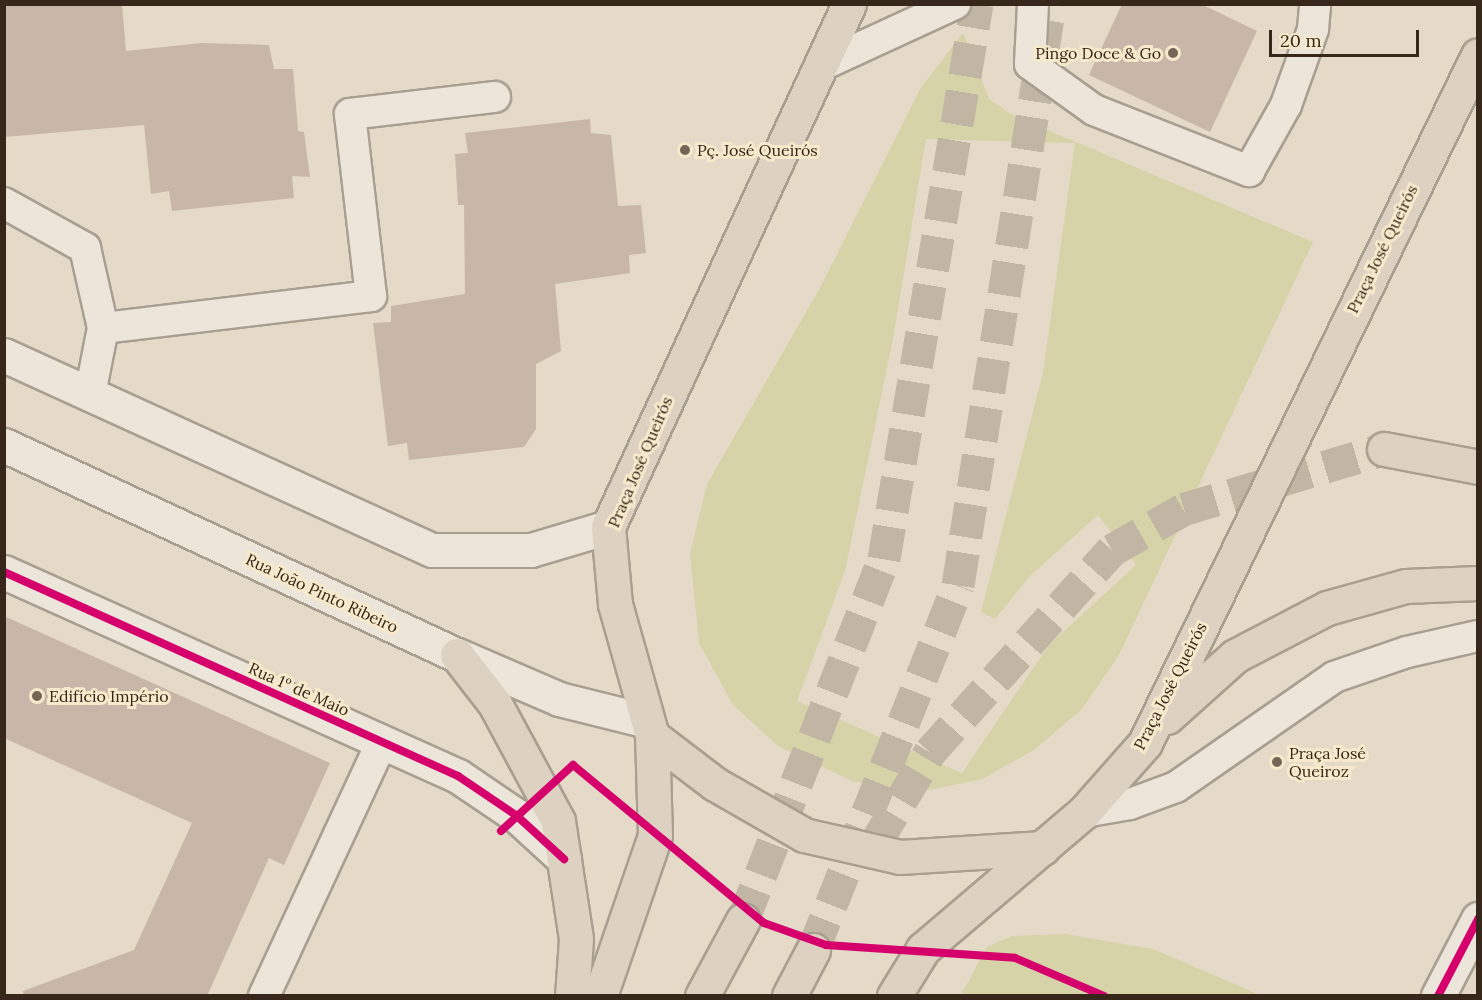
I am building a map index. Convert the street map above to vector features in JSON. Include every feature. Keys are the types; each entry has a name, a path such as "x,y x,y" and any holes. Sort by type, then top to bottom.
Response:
{"highway":[{"name":"Praça José Queirós","path":"600,996 655,836 649,728 615,604 608,527 849,4"},
{"name":"Praça José Queirós","path":"894,996 923,949 1084,812 1145,743 1477,56"},
{"path":"1477,56 1478,78"},
{"path":"1384,449 1478,467"},
{"path":"1145,743 1198,685 1286,626 1327,608 1406,586 1478,583"},
{"path":"457,656 495,704 558,821 576,939 572,996"},
{"path":"649,728 715,784 804,835 900,857 1043,848"},
{"path":"702,996 743,921"},
{"path":"789,996 813,950"}],"main road":[{"path":"4,356 432,550 531,550 608,527"},
{"name":"Rua João Pinto Ribeiro","path":"4,445 457,656 558,699 649,728"},
{"name":"Rua 1º de Maio","path":"4,572 458,776 517,816 564,859"},
{"path":"1438,996 1478,920"}],"lane":[{"path":"820,66 955,4"},
{"path":"1033,4 1030,64 1094,110 1249,171 1286,105 1313,28 1315,4"},
{"path":"104,328 371,296 350,114 495,97"},
{"path":"4,203 85,248 104,328 90,394"},
{"path":"1084,812 1130,804 1176,787 1335,677 1478,636"},
{"path":"264,996 382,741"}],"shaded area":[{"path":"963,33 989,99 1012,115 1313,242 1119,655 1082,709 1034,750 982,779 924,791 852,781 778,746 733,705 699,643 690,554 707,484 820,288 920,89","holes":["926,139 1075,143 1043,373 981,612 995,619 1031,575 1098,515 1136,565 1049,645 962,773 797,701 845,571 893,339"]},
{"path":"1065,934 1153,949 1260,995 961,995 987,947 1012,936"}],"building":[{"path":"4,4 122,4 126,51 201,43 269,45 274,69 293,69 298,131 304,132 310,177 292,176 294,198 172,211 169,191 151,194 144,125 4,137"},
{"name":"Pingo Doce & Go","path":"1122,4 1201,4 1257,31 1210,132 1089,75"},
{"path":"590,119 591,133 611,135 618,206 641,205 646,253 629,255 630,273 555,284 561,351 536,364 536,429 524,447 409,460 407,443 388,446 373,323 391,322 391,306 465,294 464,205 458,205 455,154 468,153 465,133"},
{"path":"4,616 330,763 284,865 269,858 207,996 24,996 23,991 134,950 192,823 4,738"}],"tunnel":[{"path":"743,920 884,559 977,4"},
{"path":"813,950 958,585 1050,4"},
{"path":"876,842 930,752 1112,550 1184,509 1384,449"}],"cycle path":[{"path":"4,572 458,776 517,816 564,859"},
{"path":"501,831 573,765 764,923 826,945 1015,958 1104,996"},
{"path":"1438,996 1478,919"}],"place":[{"name":"Pingo Doce & Go","path":"1173,53"},
{"name":"Pç. José Queirós","path":"685,150"},
{"name":"Edifício Império","path":"37,696"},
{"name":"Praça José Queiroz","path":"1277,762"}]}
